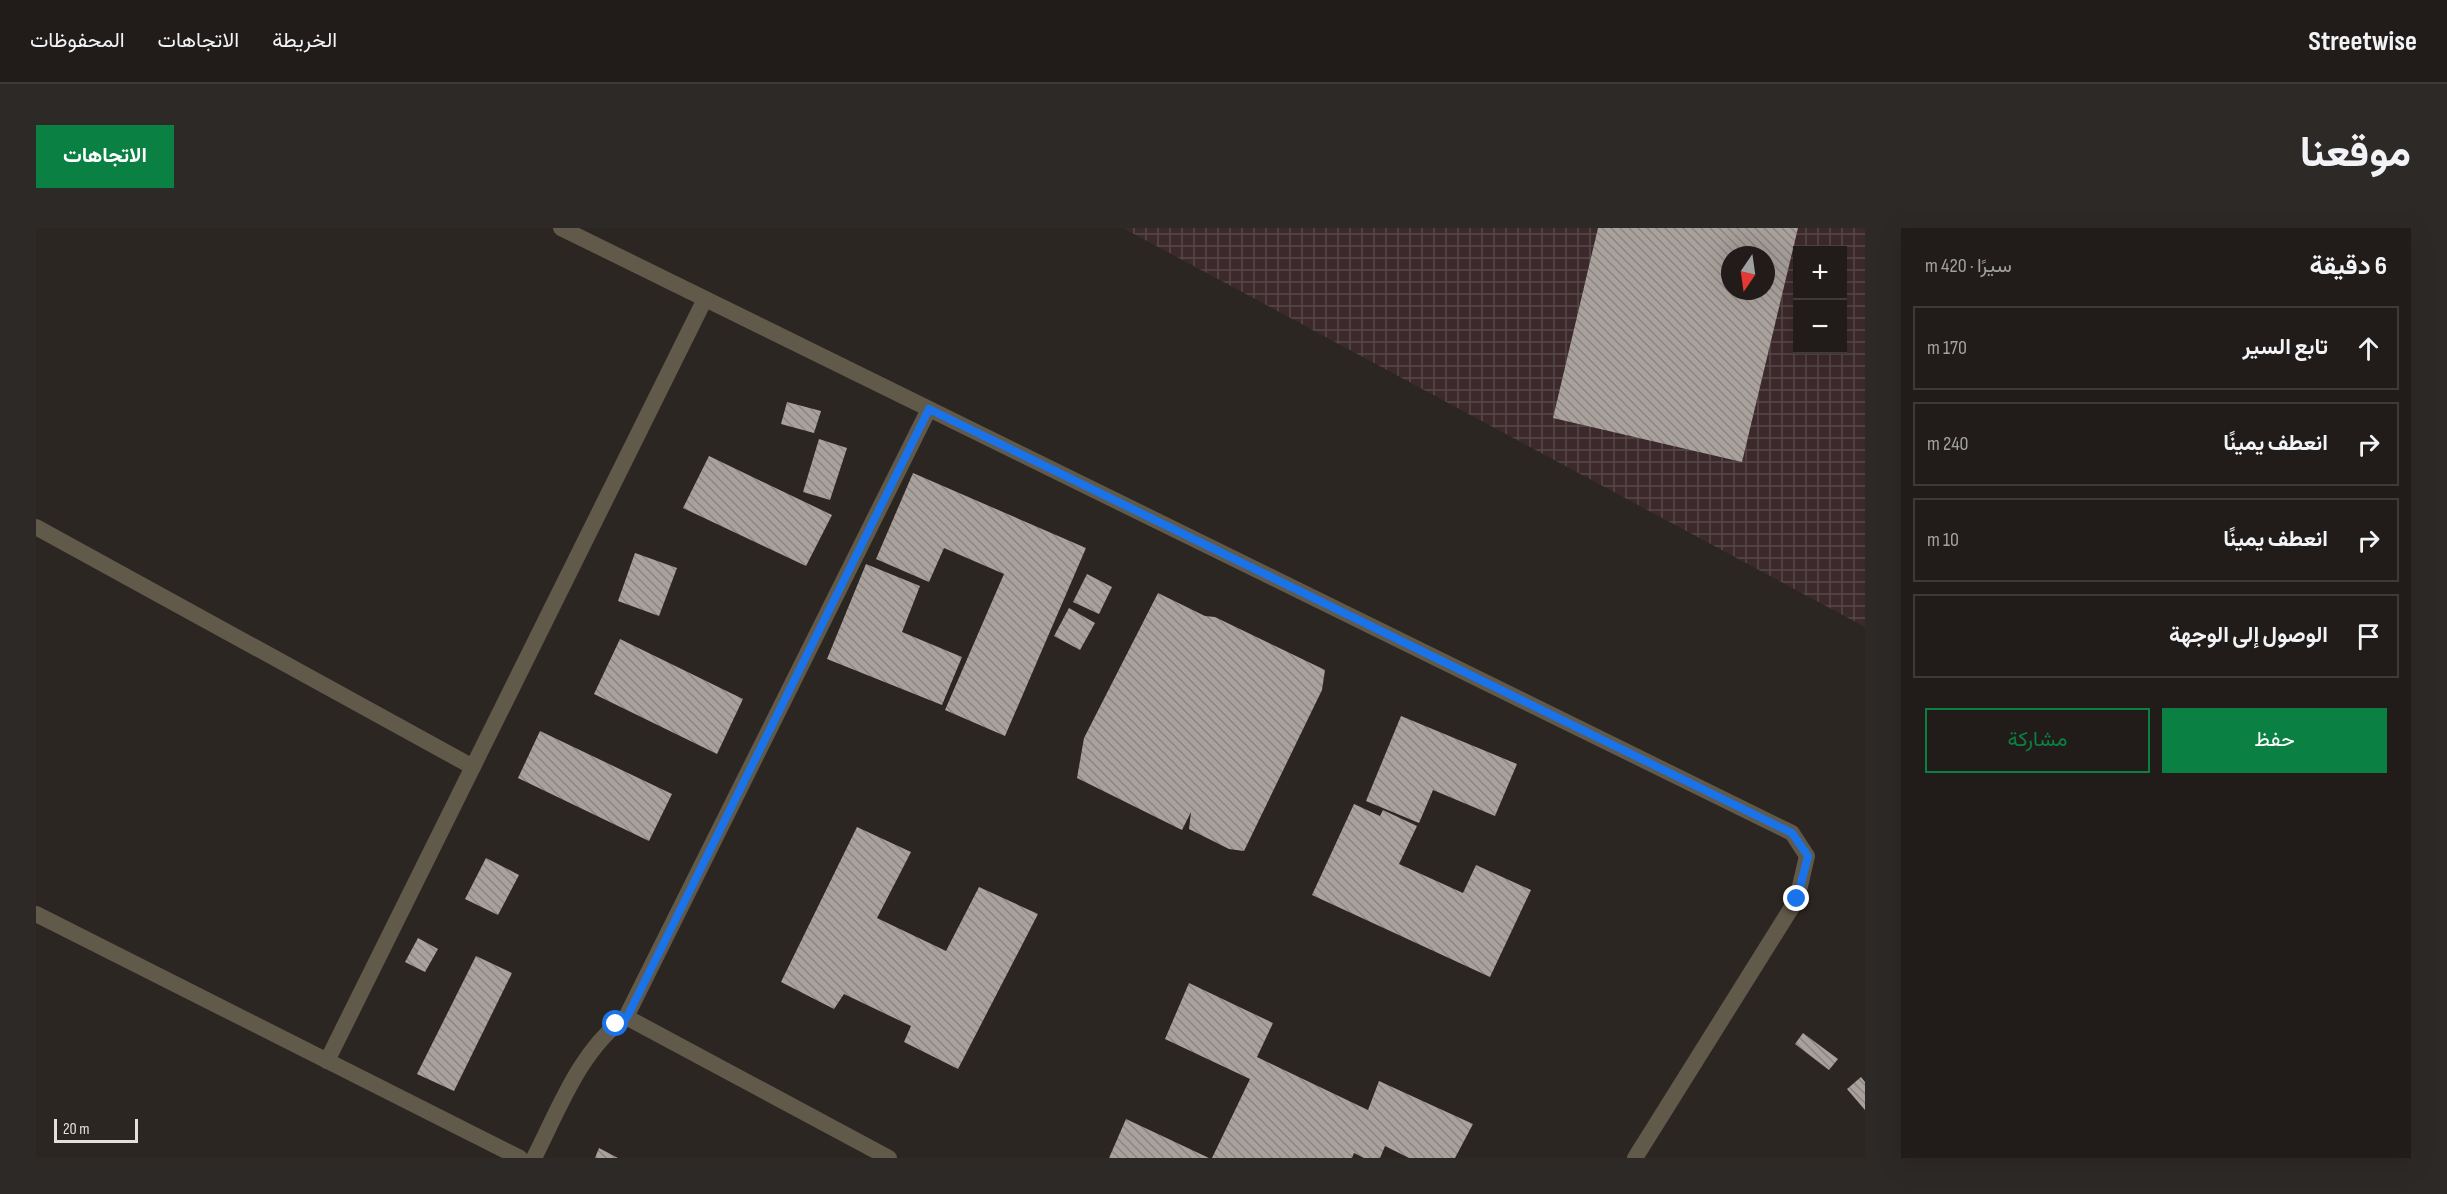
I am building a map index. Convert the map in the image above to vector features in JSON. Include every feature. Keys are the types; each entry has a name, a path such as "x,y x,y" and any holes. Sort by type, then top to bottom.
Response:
{"lane":[{"path":"561,228 1792,833 1808,856 1797,899 1635,1158"},
{"path":"327,1061 705,299"},
{"path":"534,1158 586,1059 601,1037 627,1017 929,409"},
{"path":"36,527 473,767"},
{"path":"36,914 520,1158"},
{"path":"627,1017 889,1158"}],"shaded area":[{"path":"1123,228 1865,228 1865,627"}],"building":[{"path":"1598,228 1798,228 1742,462 1553,418"},
{"path":"787,402 821,411 814,433 781,424"},
{"path":"819,439 847,448 830,500 803,492"},
{"path":"709,456 832,515 806,566 683,508"},
{"path":"913,473 1086,548 1005,736 945,710 1004,574 944,548 929,582 876,559"},
{"path":"635,553 677,568 659,616 618,601"},
{"path":"866,564 920,586 902,632 962,657 942,705 827,659"},
{"path":"1087,574 1112,587 1099,614 1073,602"},
{"path":"1158,593 1205,616 1215,617 1325,670 1322,690 1244,851 1229,849 1189,829 1191,812 1182,830 1077,778 1084,738"},
{"path":"1069,608 1095,623 1080,650 1054,636"},
{"path":"620,639 743,699 717,754 594,694"},
{"path":"1401,716 1517,764 1495,816 1433,790 1419,823 1366,801"},
{"path":"540,731 672,794 649,841 518,778"},
{"path":"1354,804 1380,816 1383,810 1417,826 1399,864 1463,893 1476,865 1531,890 1490,977 1312,895"},
{"path":"857,827 911,852 877,918 946,951 979,887 1038,914 958,1069 904,1042 911,1026 844,994 834,1009 781,982"},
{"path":"486,858 519,875 498,915 465,899"},
{"path":"418,938 438,949 425,972 405,962"},
{"path":"476,956 512,973 454,1091 417,1074"},
{"path":"1189,983 1273,1023 1257,1057 1368,1110 1379,1081 1473,1124 1455,1158 1409,1158 1385,1146 1380,1158 1364,1158 1354,1153 1352,1158 1212,1158 1250,1079 1165,1039"},
{"path":"1803,1033 1838,1059 1829,1070 1795,1044"},
{"path":"1861,1077 1865,1082 1865,1110 1847,1089"},
{"path":"1126,1119 1209,1158 1109,1158"},
{"path":"599,1148 618,1158 595,1158"}],"route":[{"path":"616,1024 627,1017 929,409 1792,833 1808,856 1797,899"}]}
